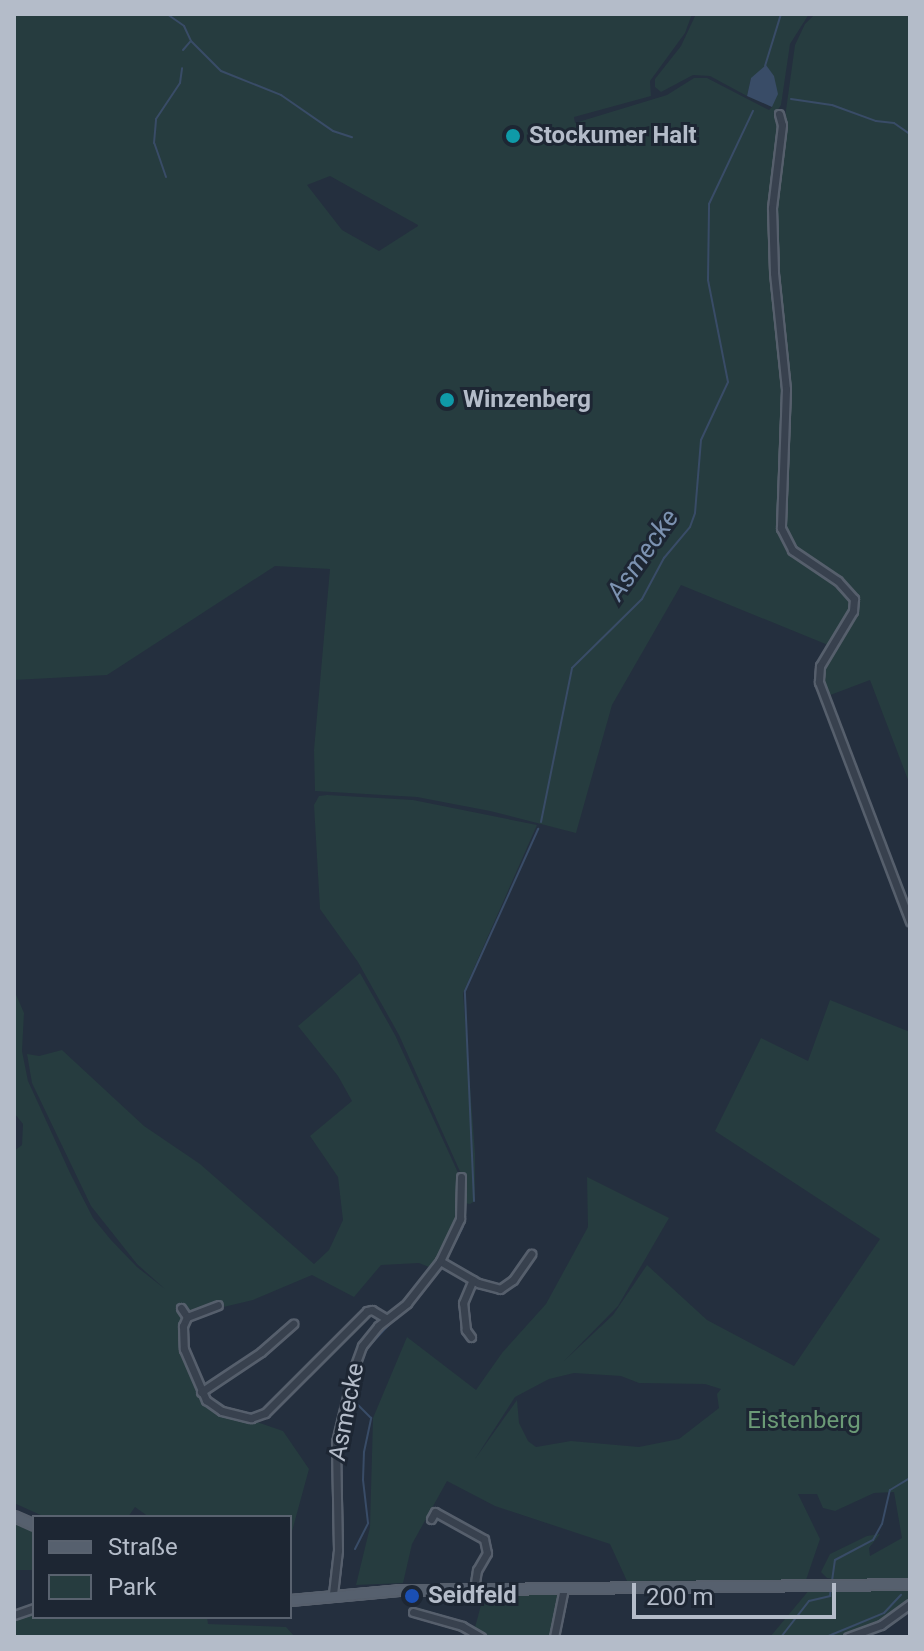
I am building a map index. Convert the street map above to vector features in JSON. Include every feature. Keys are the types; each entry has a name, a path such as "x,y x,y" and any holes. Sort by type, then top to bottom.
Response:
{"main road":[{"path":"292,1600 333,1594 474,1588 910,1584"}],"street":[{"path":"779,114 782,125 772,208 774,273 786,389 781,528 792,550 838,581 854,599 853,611 820,666 819,682 910,921"},
{"name":"Asmecke","path":"333,1594 338,1550 336,1442 362,1346 407,1303 440,1261 460,1219 461,1177"},
{"path":"440,1261 490,1288 504,1288 531,1254"},
{"path":"471,1337 466,1330 463,1303 473,1280"},
{"path":"218,1305 187,1317 183,1326 184,1349 201,1392 215,1408 247,1418 257,1417 367,1311 372,1310 387,1319"},
{"path":"181,1308 187,1317"},
{"path":"201,1392 261,1352 293,1324"},
{"path":"431,1519 435,1512 484,1539 487,1553 475,1574 474,1588"},
{"path":"554,1637 564,1588"},
{"path":"848,1637 881,1625 910,1604"},
{"path":"413,1612 462,1626 481,1637"}],"green space":[{"path":"14,14 692,14 685,33 650,81 651,96 574,117 575,123 667,95 694,78 707,78 769,110 772,107 751,78 747,96 710,76 693,75 661,92 655,87 655,79 681,46 696,14 809,14 790,44 781,105 775,114 780,124 770,195 774,197 795,45 805,24 815,14 910,14 910,785 870,680 825,697 822,667 850,610 828,645 681,585 612,705 576,833 490,811 417,797 315,791 314,750 330,569 275,566 107,675 14,680","holes":["330,176 418,225 379,251 342,230 307,185"]},
{"path":"319,796 413,800 537,825 463,993 475,1153 475,1201 470,1204 463,1203 462,1176 399,1035 358,962 320,909 314,805"},
{"path":"360,973 395,1035 460,1177 461,1209 434,1269 419,1263 381,1265 354,1297 312,1275 253,1300 194,1314 188,1309 180,1330 195,1384 208,1405 283,1431 309,1469 292,1531 292,1515 146,1515 135,1507 129,1515 41,1515 14,1503 14,1151 22,1145 23,1124 14,1113 14,990 24,1013 22,1051 28,1081 70,1173 93,1218 111,1240 137,1267 165,1289 137,1264 91,1206 32,1083 27,1054 39,1056 62,1050 144,1126 200,1164 314,1264 329,1250 343,1220 338,1177 310,1136 352,1101 338,1076 298,1026"},
{"name":"Eistenberg","path":"830,1000 910,1032 910,1581 846,1581 827,1578 821,1572 830,1554 867,1536 880,1534 869,1548 870,1556 902,1538 894,1492 874,1493 835,1511 823,1508 817,1494 798,1494 820,1539 806,1580 627,1581 610,1544 495,1506 447,1481 412,1544 403,1583 356,1585 370,1527 373,1418 407,1337 476,1390 502,1353 546,1304 588,1227 587,1177 669,1218 618,1306 564,1361 613,1315 647,1265 707,1320 794,1366 880,1239 715,1131 761,1038 808,1061","holes":["574,1373 621,1376 639,1383 705,1384 721,1389 717,1394 719,1408 679,1439 639,1447 571,1441 536,1447 528,1441 519,1423 517,1400 475,1459 515,1397 549,1379"]},
{"path":"14,1521 32,1528 32,1570 14,1570"},
{"path":"810,1589 910,1589 910,1602 885,1620 842,1637 770,1637"},
{"path":"484,1594 558,1594 550,1637 487,1637 474,1631"},
{"path":"32,1611 32,1619 207,1619 208,1624 286,1627 295,1637 14,1637 14,1614"}],"water":[{"path":"766,65 774,76 778,94 772,107 747,96 751,78"}],"waterway":[{"path":"167,14 184,26 191,41 221,71 281,95 333,131 352,137"},
{"name":"Asmecke","path":"765,66 781,14"},
{"path":"183,50 190,42"},
{"path":"166,177 154,143 156,119 180,83 182,68"},
{"path":"791,99 832,105 876,121 894,123 910,134"},
{"name":"Asmecke","path":"541,822 572,668 642,599 664,558 690,527 695,513 701,440 728,382 708,280 709,204 753,111"},
{"name":"Asmecke","path":"474,1201 465,991 538,829"},
{"name":"Asmecke","path":"447,1258 463,1227"},
{"name":"Asmecke","path":"417,1295 438,1272"},
{"name":"Asmecke","path":"355,1549 368,1523 363,1480 364,1452 371,1418 353,1400 356,1378 367,1348 399,1314"},
{"path":"832,1581 835,1560 873,1540 882,1524 890,1490 910,1478"},
{"path":"781,1637 809,1601 830,1596 831,1588"},
{"path":"826,1637 884,1613 901,1595"},
{"name":"Asmecke","path":"292,1606 313,1602"}],"place":[{"name":"Stockumer Halt","path":"513,136"},
{"name":"Winzenberg","path":"447,400"},
{"name":"Seidfeld","path":"412,1596"}]}
